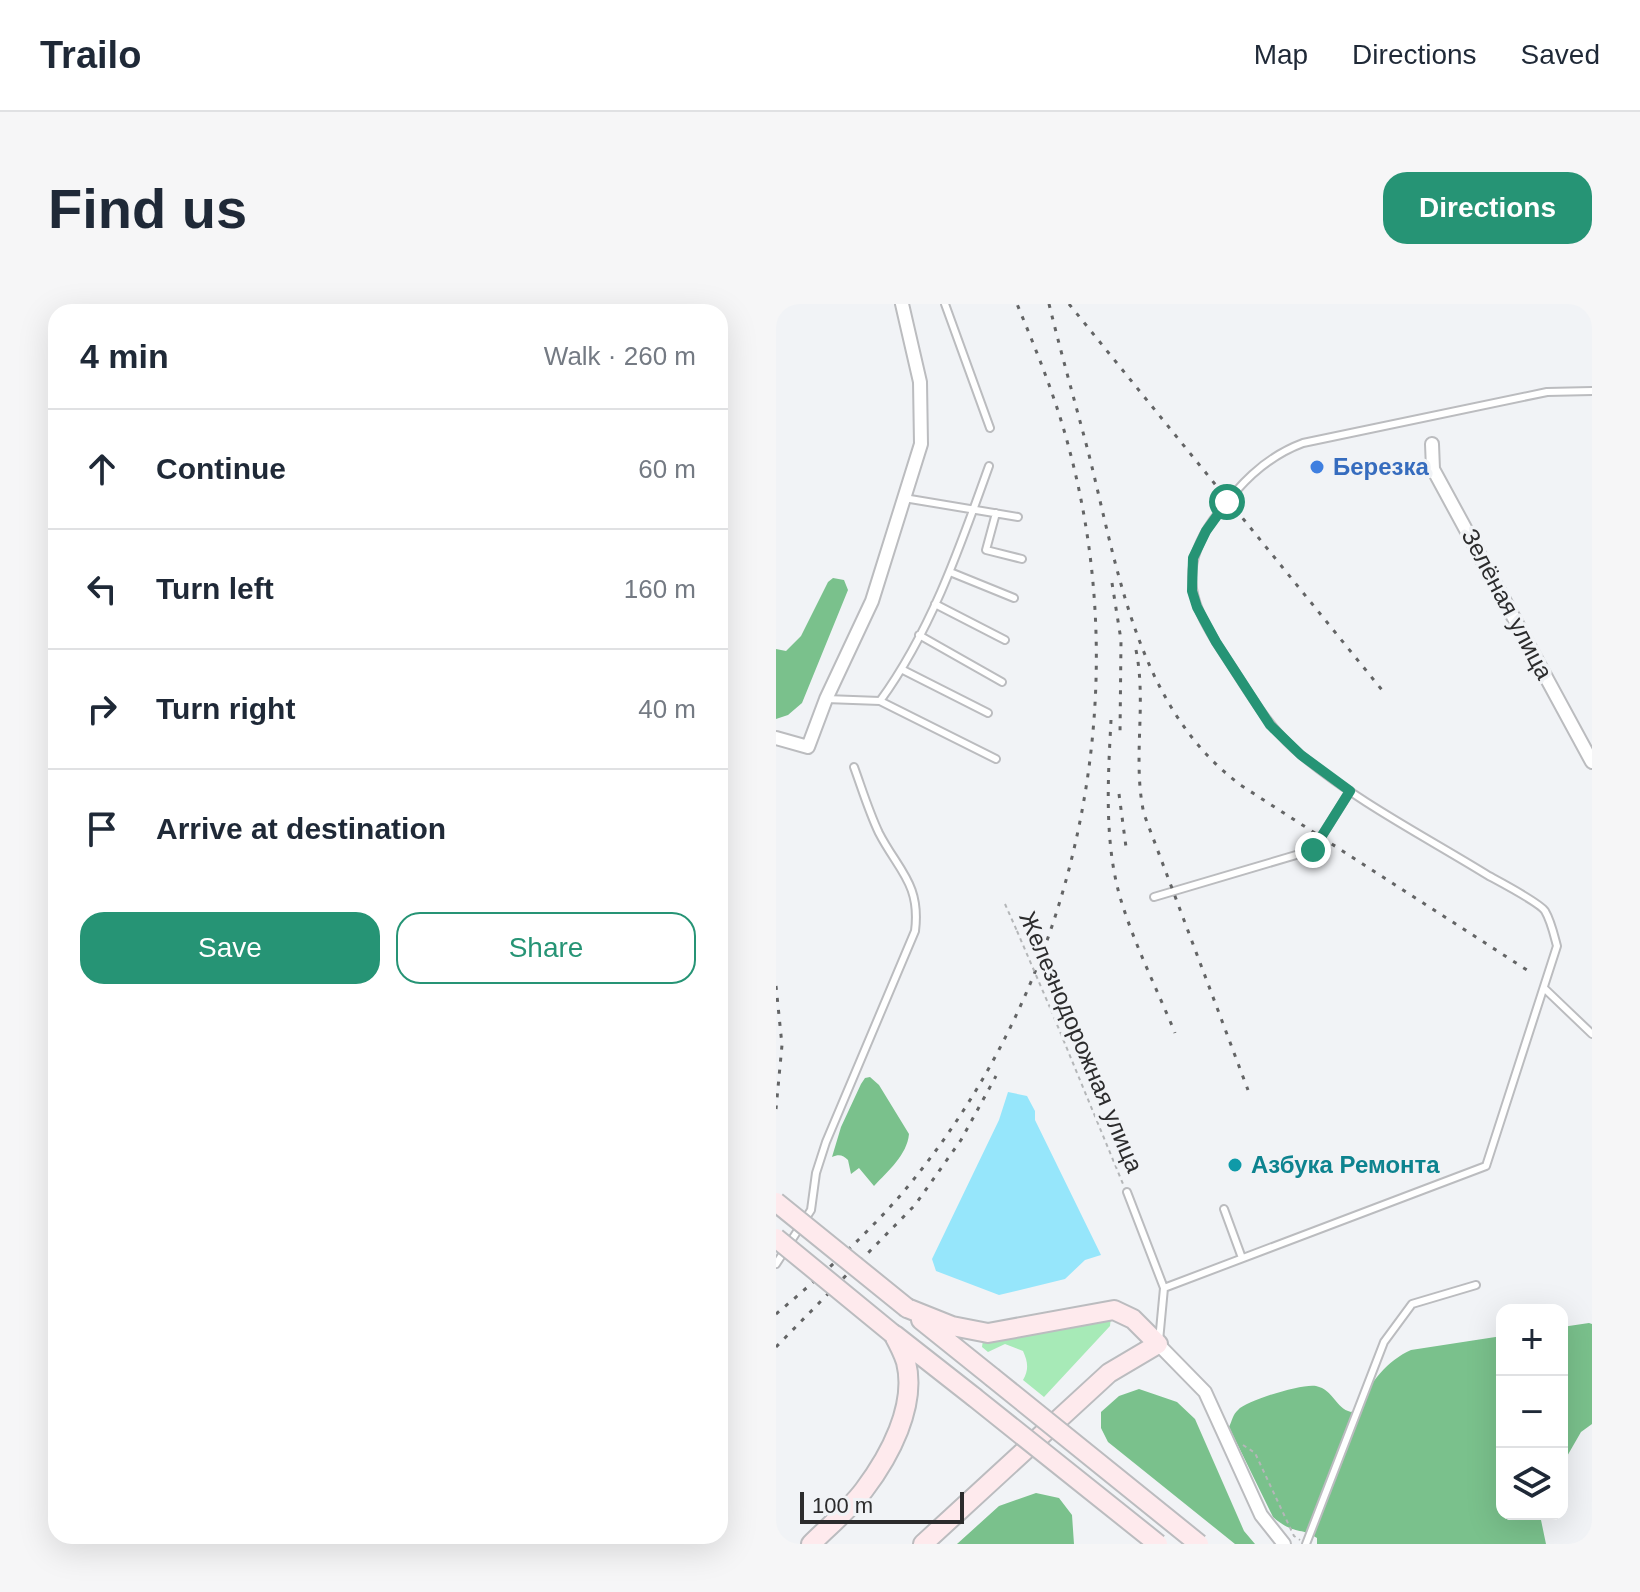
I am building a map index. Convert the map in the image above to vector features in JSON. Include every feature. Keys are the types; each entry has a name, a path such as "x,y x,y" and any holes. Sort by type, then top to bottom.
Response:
{"main road":[{"path":"776,1202 1199,1544"},
{"path":"776,1238 1158,1544"},
{"path":"907,1308 952,1326 988,1333 1114,1310 1133,1319 1158,1344 1109,1373 923,1544"},
{"path":"811,1544 862,1493 886,1457 902,1419 906,1360 893,1334"}],"street":[{"path":"776,738 808,747 826,699 872,601 921,444 920,382 902,304"},
{"name":"Зелёная улица","path":"1432,444 1433,469 1592,762"},
{"path":"1158,1344 1205,1392 1261,1515 1284,1544"}],"lane":[{"path":"945,304 990,428"},
{"path":"1164,1288 1486,1166 1557,946 1545,910 1350,791 1301,755 1270,725 1204,621 1192,591 1193,558 1206,531 1254,470 1284,450 1303,443 1547,392 1592,391"},
{"path":"880,701 903,670 950,572 989,466"},
{"path":"904,498 1018,517"},
{"path":"996,513 986,550 1022,559"},
{"path":"950,572 1014,598"},
{"path":"935,604 1005,640"},
{"path":"919,635 1002,682"},
{"path":"903,670 988,713"},
{"path":"826,699 880,701 996,759"},
{"path":"776,1264 811,1210 816,1173 826,1142 915,931 917,916 913,887 880,834 854,767"},
{"path":"1154,897 1313,850 1350,791"},
{"path":"1545,989 1592,1034"},
{"path":"1127,1192 1164,1288 1158,1344"},
{"path":"1224,1209 1242,1258"},
{"path":"1305,1544 1384,1342 1412,1304 1476,1285"}],"path":[{"name":"Железнодорожная улица","path":"1005,904 1127,1192"},
{"path":"1242,1444 1255,1453 1294,1536 1305,1544"}],"green space":[{"path":"833,578 844,580 848,590 802,703 788,715 776,719 776,649 786,651 801,636 828,582"},
{"path":"870,1077 879,1085 909,1134 901,1156 874,1186 859,1168 851,1174 848,1160 844,1157 832,1157 841,1127 861,1084"},
{"path":"1111,1317 1110,1326 1044,1397 1023,1380 1027,1366 1023,1351 1005,1344 988,1352 982,1347 983,1340"},
{"path":"1592,1324 1592,1424 1581,1432 1568,1455 1568,1376 1568,1326"},
{"path":"1496,1337 1496,1520 1541,1520 1546,1544 1317,1544 1317,1538 1291,1529 1273,1517 1229,1427 1238,1410 1263,1397 1316,1386 1351,1412 1360,1407 1374,1381 1387,1366 1411,1350"},
{"path":"1139,1389 1177,1402 1195,1419 1244,1531 1255,1544 1235,1544 1108,1442 1101,1428 1101,1412 1119,1396"},
{"path":"1036,1493 1059,1498 1072,1515 1074,1544 957,1544 999,1506"}],"water":[{"path":"1008,1092 1027,1096 1035,1111 1035,1120 1101,1255 1085,1260 1065,1279 999,1295 936,1271 932,1259 999,1120"}],"railway":[{"path":"776,1314 840,1258 885,1213 959,1118 1008,1032 1047,940 1075,845 1091,747 1096,648 1089,550 1065,433 1017,304"},
{"path":"1049,304 1122,589 1155,677 1178,718 1206,754 1242,786 1530,972"},
{"path":"1069,304 1386,695"},
{"path":"1112,583 1121,640 1120,734"},
{"path":"1136,650 1140,691 1139,773 1144,814 1248,1090"},
{"path":"1111,720 1108,809 1115,876 1132,932 1175,1033"},
{"path":"1119,794 1126,847"},
{"path":"776,986 782,1045 776,1109"},
{"path":"776,1347 915,1205 961,1140 996,1076"}],"place":[{"name":"Березка","path":"1317,467"},
{"name":"Азбука Ремонта","path":"1235,1165"}],"route":[{"path":"1227,502 1206,531 1193,558 1192,591 1216,642 1270,725 1301,755 1350,791 1323,839 1313,850"}]}
